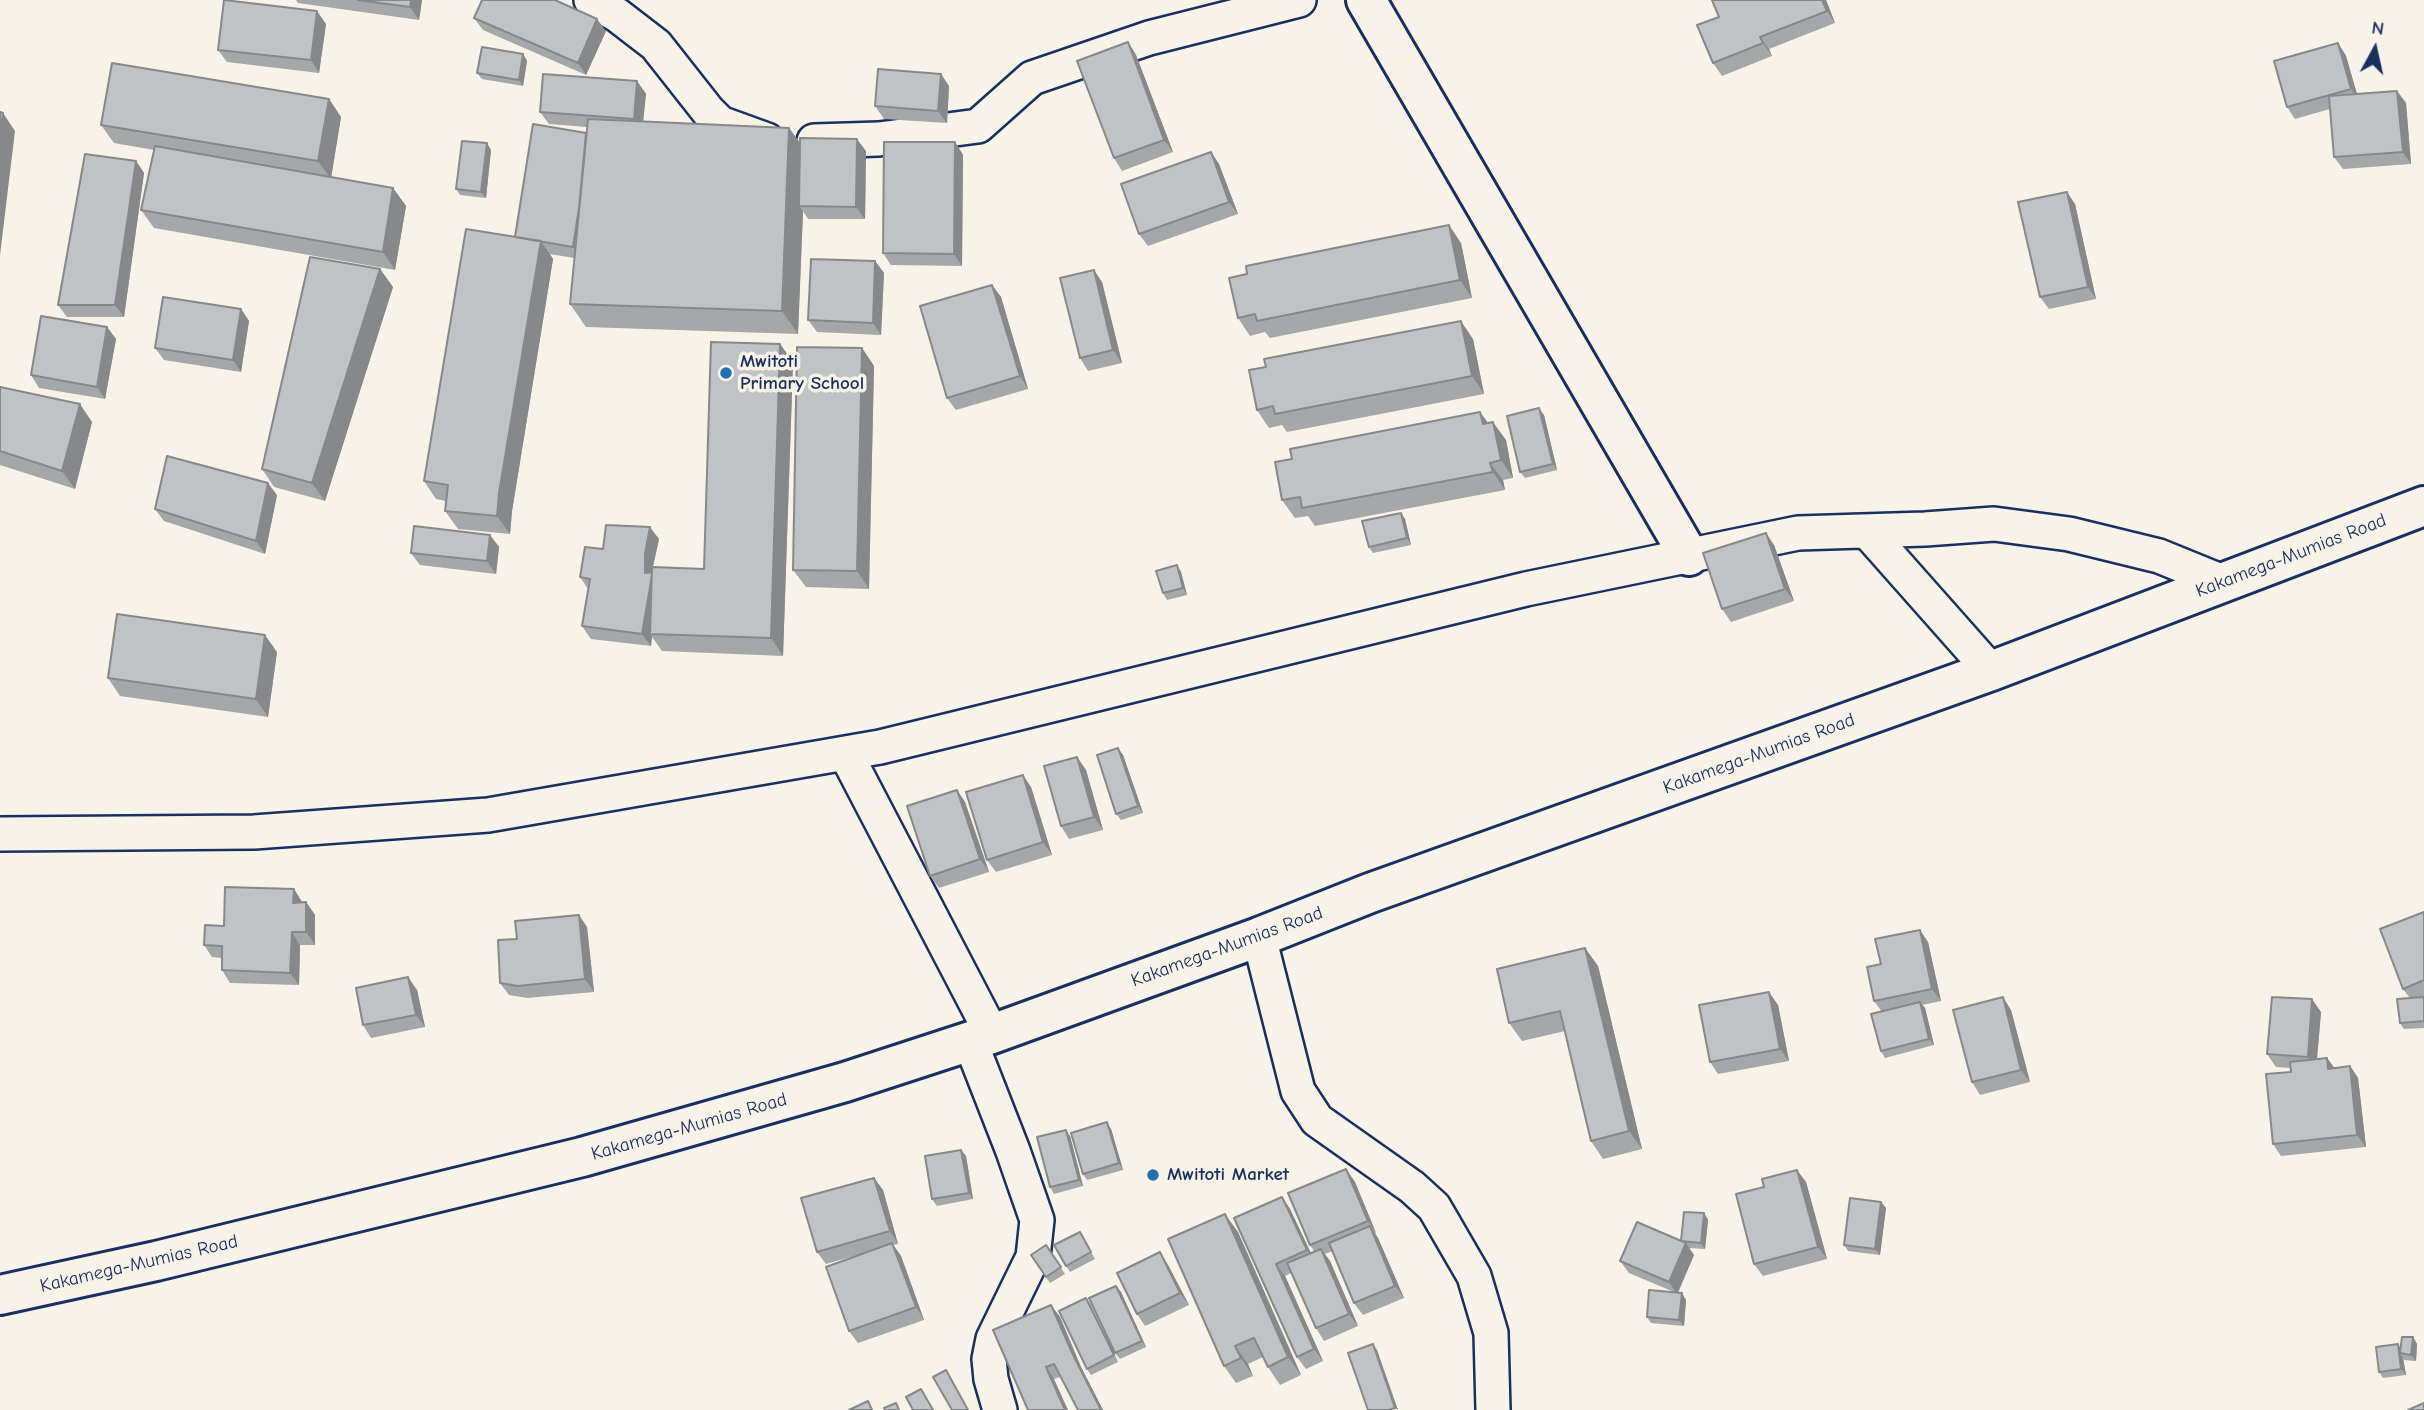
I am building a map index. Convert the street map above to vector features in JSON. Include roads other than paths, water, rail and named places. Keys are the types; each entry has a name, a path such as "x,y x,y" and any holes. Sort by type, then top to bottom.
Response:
{"main road":[{"path":"1366,0 1689,556"},
{"name":"Kakamega-Mumias Road","path":"0,1295 156,1261 583,1157 845,1082 981,1037 1259,937 1370,893 1991,671 2424,506"}],"street":[{"path":"590,0 617,15 656,45 720,123 773,142 879,139 978,126 1032,78 1149,38 1299,0"},
{"path":"0,834 254,832 488,815 846,754 1526,589 1798,533 1994,524 2069,534 2159,556 2223,582"},
{"path":"1867,531 1991,671"},
{"path":"846,754 981,1037 1013,1151 1037,1220 1033,1257 993,1339 989,1359 990,1379 1000,1410"},
{"path":"1259,937 1298,1091 1317,1120 1404,1181 1434,1207 1474,1276 1491,1333 1493,1410"}],"place":[{"name":"Mwitoti Primary School","path":"726,373"},
{"name":"Mwitoti Market","path":"1153,1175"}]}
